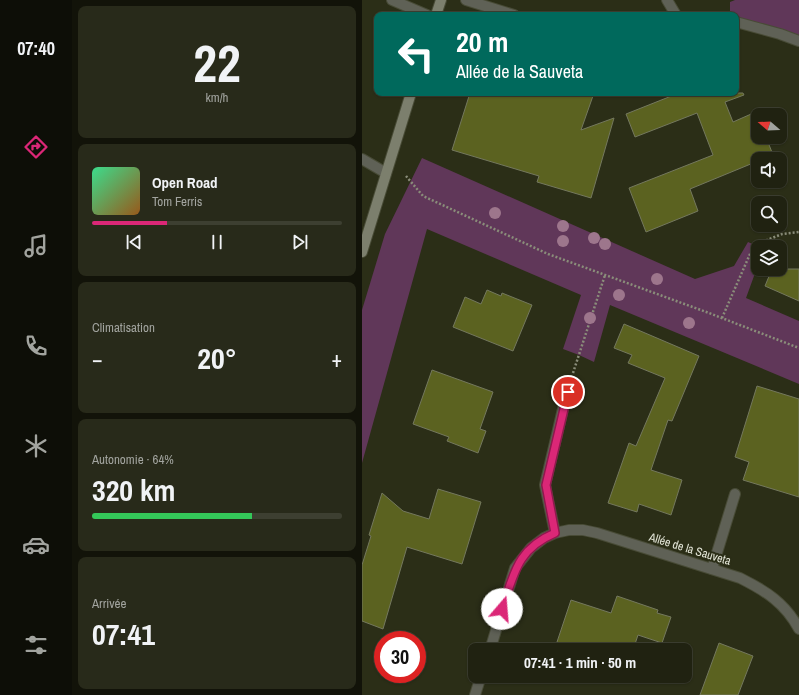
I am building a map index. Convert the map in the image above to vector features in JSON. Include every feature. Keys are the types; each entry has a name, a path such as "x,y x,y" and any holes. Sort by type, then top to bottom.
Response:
{"main road":[{"path":"437,12 440,0"},
{"path":"363,247 410,96"}],"street":[{"path":"392,0 420,12"},
{"path":"466,0 504,12"},
{"path":"739,23 799,41"},
{"path":"362,159 386,173"},
{"path":"555,533 546,485 568,392"},
{"path":"712,569 735,494"},
{"name":"Allée de la Sauveta","path":"492,643 515,568 531,548 544,538 555,533 569,530 583,530 597,533 740,578 761,589 778,602 792,617 799,629"},
{"path":"475,695 479,683"}],"path":[{"path":"391,156 410,182 423,196 548,254 799,348"},
{"path":"722,318 755,245 782,234 799,232"},
{"path":"568,392 605,275"}],"shaded area":[{"path":"735,0 799,0 799,41 739,23 739,12 730,12 730,2"},
{"path":"422,158 695,279 734,266 748,242 751,243 751,276 754,276 746,298 799,321 799,384 610,305 594,362 563,349 581,295 427,229 362,463 362,310 385,234"}],"building":[{"path":"739,93 743,93 744,95 725,102 733,122 751,114 751,144 769,144 772,152 751,152 751,164 690,189 698,211 646,232 629,188 713,155 697,113 635,137 626,114 671,96 739,96"},
{"path":"469,96 593,96 581,130 614,118 591,198 537,182 539,176 452,150"},
{"path":"787,269 799,269 799,301 765,286 769,276 787,276"},
{"path":"487,290 501,296 502,293 532,305 513,351 453,327 465,297 481,304"},
{"path":"624,324 699,356 672,421 668,420 651,470 682,480 671,515 639,504 637,512 608,503 629,443 636,446 665,378 628,363 632,355 614,348"},
{"path":"432,370 493,392 480,429 486,431 478,453 447,441 449,437 413,424"},
{"path":"757,386 799,399 799,497 743,480 749,462 735,457"},
{"path":"438,489 481,502 462,564 407,547 383,629 362,621 362,565 371,536 369,535 382,493 403,511 429,519"},
{"path":"617,596 658,610 657,613 671,617 662,643 638,635 635,643 557,642 571,600 611,613"},
{"path":"719,643 753,656 738,695 700,695"}],"route":[{"path":"502,609 515,568 531,548 544,538 555,533 546,485 568,392"}]}
